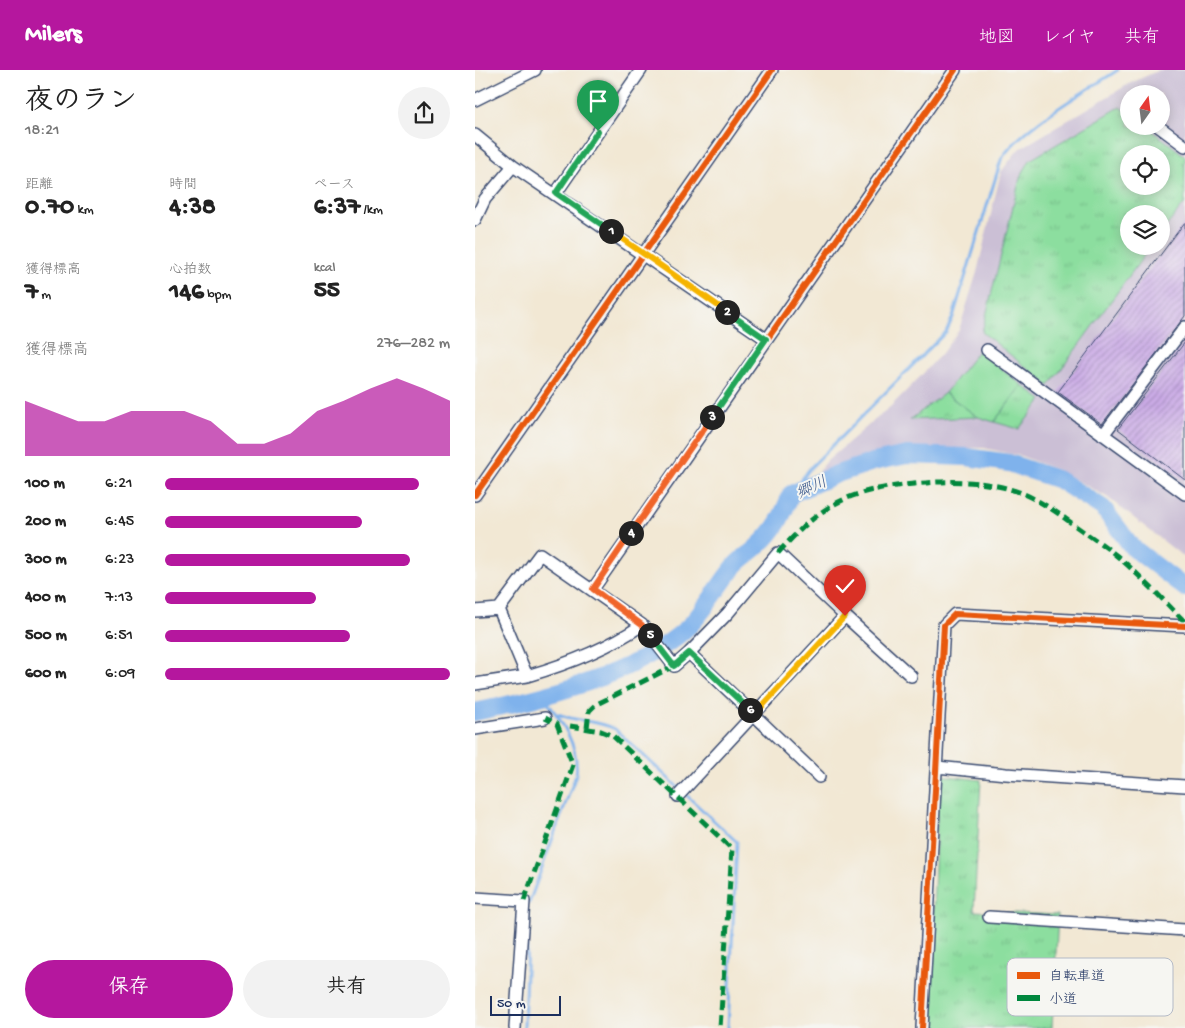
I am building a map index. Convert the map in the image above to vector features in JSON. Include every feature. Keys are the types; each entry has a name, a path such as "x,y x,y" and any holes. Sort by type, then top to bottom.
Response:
{"street":[{"path":"475,100 535,70"},
{"path":"556,193 641,70"},
{"path":"475,496 645,254 683,195 772,70"},
{"path":"593,589 955,70"},
{"path":"475,135 513,166 556,193 766,339"},
{"path":"1170,135 1185,146"},
{"path":"475,220 485,199 513,166"},
{"path":"1103,434 1185,327"},
{"path":"987,350 1185,494"},
{"path":"475,611 499,609 539,554 593,589 642,625 674,666 728,613 778,554 911,676"},
{"path":"499,609 527,676"},
{"path":"922,1028 944,624 955,614 1185,626"},
{"path":"678,796 845,616"},
{"path":"475,684 527,676 589,654 624,638 642,625"},
{"path":"689,653 819,777"},
{"path":"475,729 545,718"},
{"path":"937,767 1006,774 1185,786"},
{"path":"475,898 524,901 515,1028"},
{"path":"989,917 1185,930"}],"shaded area":[{"path":"1159,70 1185,70 1185,558 1107,497 1060,471 1021,456 984,448 932,448 878,455 816,475 827,461 891,406 918,379 942,353 959,330 977,272 1001,172 1018,150 1120,89 1120,135 1170,135 1170,85 1127,85"}],"green space":[{"path":"1120,107 1120,135 1158,135 1185,156 1185,203 1170,222 1170,205 1120,205 1120,255 1144,255 1049,386 982,332 1020,178 1030,160"},
{"path":"978,351 1022,385 994,422 978,417 945,393"},
{"path":"1022,385 1042,400 1019,429 994,422"},
{"path":"945,393 978,417 910,420"},
{"path":"939,775 981,780 974,911 1058,915 1056,958 1007,958 1007,1016 1053,1016 1052,1028 928,1028"}],"building":[{"path":"1185,222 1185,316 1102,424 1058,392 1160,255 1170,255 1170,242"},
{"path":"1185,342 1185,480 1118,429"}],"waterway":[{"path":"791,494 811,467 946,332 953,317 1001,160 1010,148 1023,135 1054,111 1118,70"},
{"name":"郷川","path":"475,712 558,692 643,659 667,644 688,627 706,606 736,564 764,541 774,529 791,494 837,474 873,462 907,455 967,457 1009,463 1059,480 1103,508 1132,547 1185,588"},
{"path":"529,903 576,775 575,753 572,743 562,723 542,696"},
{"path":"558,714 615,729 737,842 728,1028"},
{"path":"524,1028 528,916"}],"marked path":[{"path":"778,553 794,536 823,511 838,502 871,490 927,483 967,482 993,485 1019,492 1061,515 1117,556 1185,622"},
{"path":"587,728 589,711 595,705 674,666"},
{"path":"524,901 573,765 557,724 545,718"},
{"path":"570,726 601,731 613,736 732,849 720,1028"}],"cycle path":[{"path":"475,495 772,70"},
{"path":"593,589 955,70"},
{"path":"922,1028 944,625 955,614 1185,626"}],"route":[{"path":"598,131 556,193 766,339 593,589 642,625 674,666 689,653 755,714 845,616"}]}
